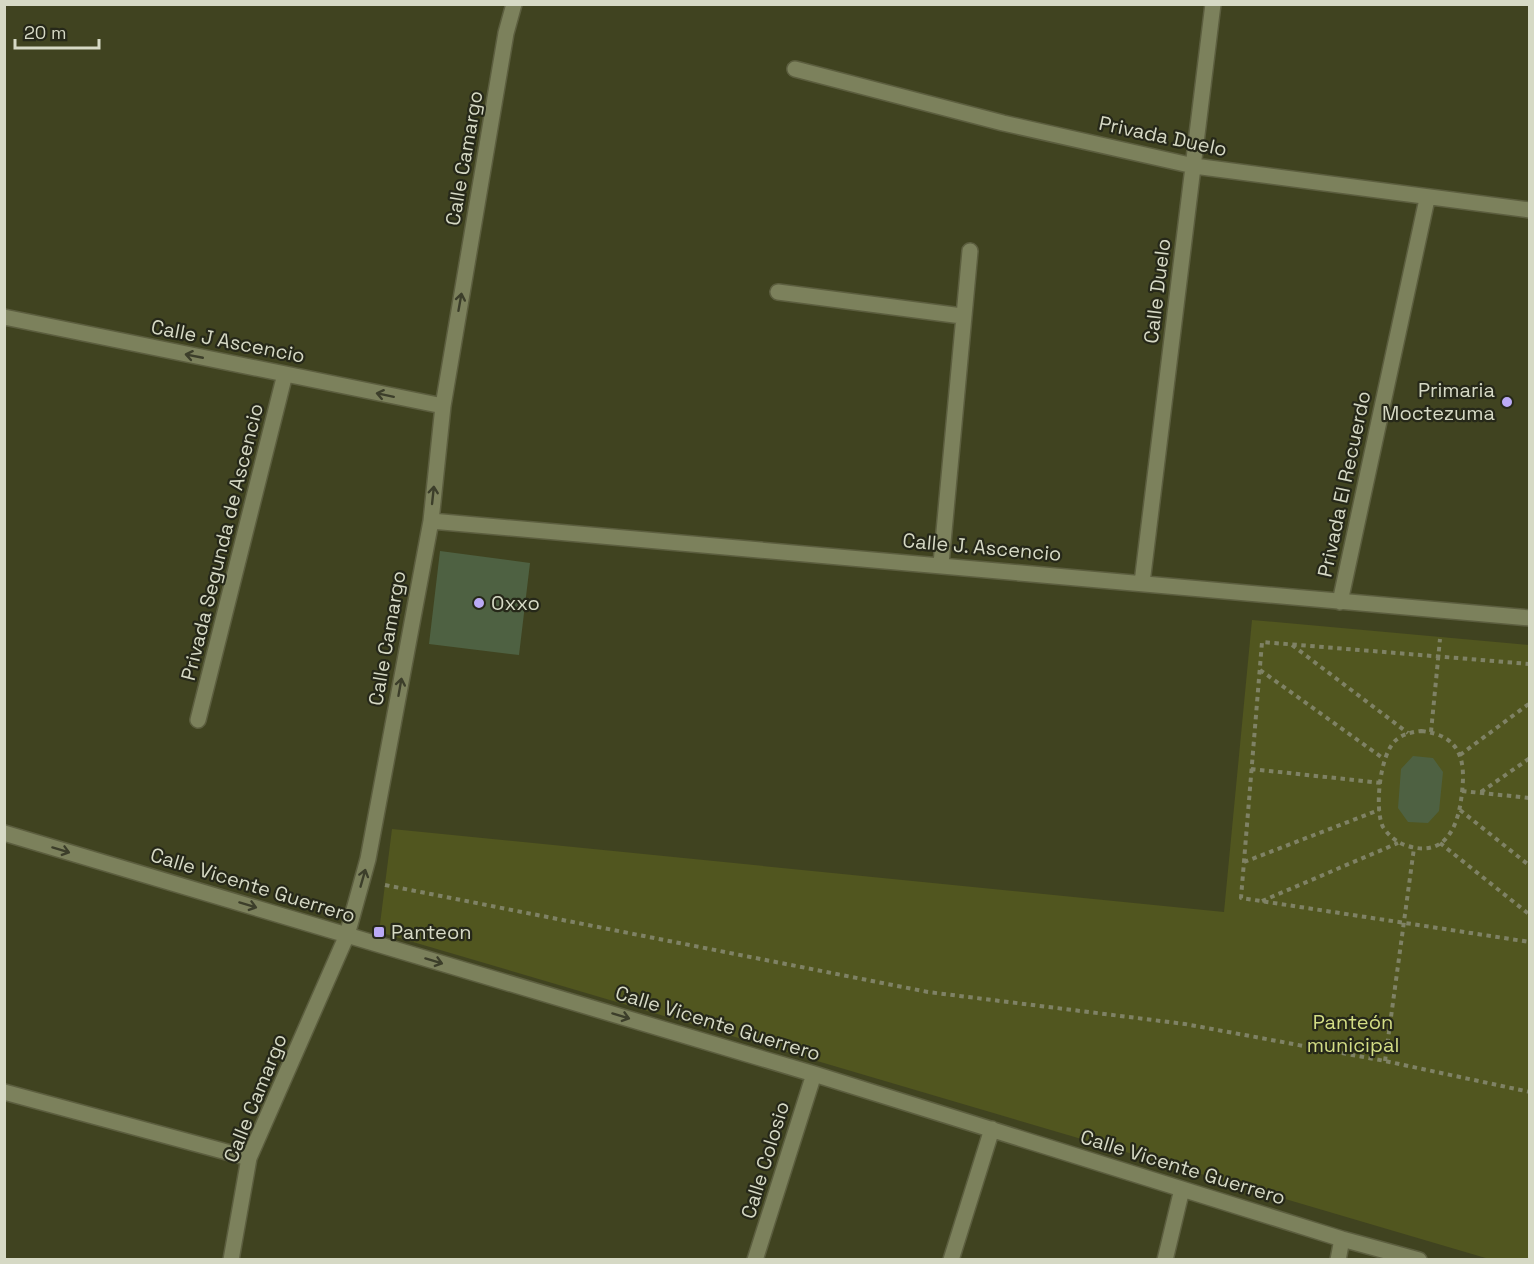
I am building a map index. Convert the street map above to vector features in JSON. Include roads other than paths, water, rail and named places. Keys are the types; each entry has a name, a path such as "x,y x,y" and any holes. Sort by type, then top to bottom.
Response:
{"street":[{"name":"Calle Camargo","path":"231,1260 249,1158 347,935 368,859 430,521 442,406 506,33 514,4"},
{"name":"Calle Duelo","path":"1142,583 1213,4"},
{"name":"Privada Duelo","path":"795,69 1003,123 1194,166 1427,199 1530,210"},
{"name":"Privada El Recuerdo","path":"1340,602 1427,199"},
{"path":"941,564 962,316 970,251"},
{"path":"778,292 962,316"},
{"name":"Calle J Ascencio","path":"4,317 442,406"},
{"name":"Privada Segunda de Ascencio","path":"198,720 285,374"},
{"name":"Calle J. Ascencio","path":"430,521 941,564 1530,618"},
{"name":"Calle Vicente Guerrero","path":"4,833 814,1074 1342,1239 1419,1260"},
{"name":"Calle Colosio","path":"755,1260 814,1074"},
{"path":"4,1092 249,1158"},
{"path":"951,1260 992,1129"},
{"path":"1165,1260 1182,1189"},
{"path":"1338,1260 1342,1239"}],"place":[{"name":"Primaria Moctezuma","path":"1507,402"},
{"name":"Oxxo","path":"479,603"},
{"name":"Panteon","path":"379,932"}],"park label":[{"name":"Panteón municipal","path":"1353,1034"}]}
